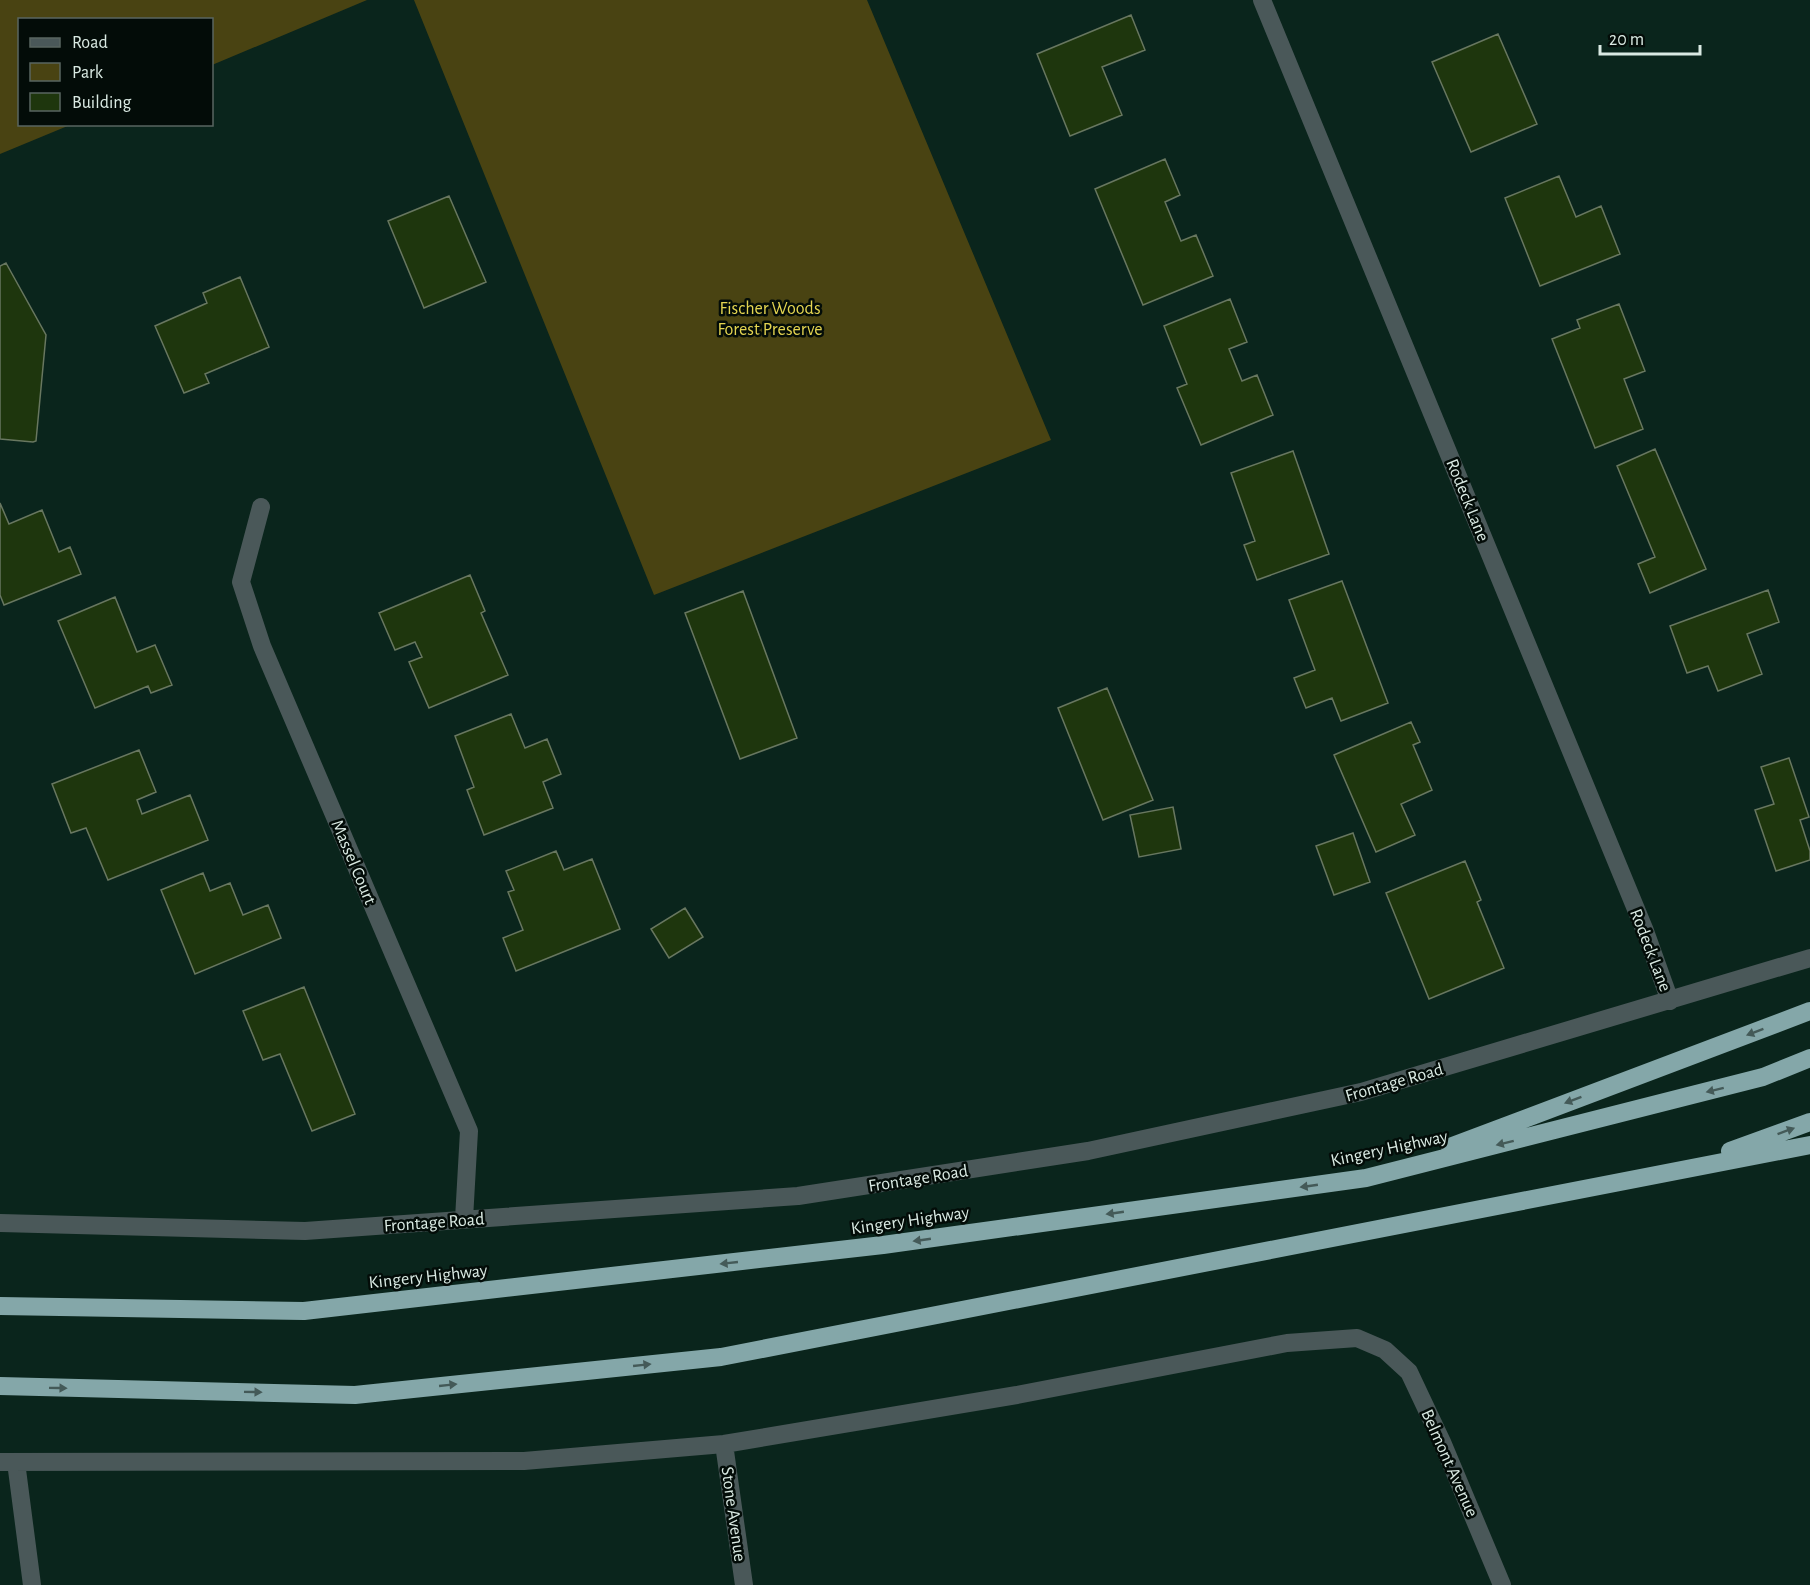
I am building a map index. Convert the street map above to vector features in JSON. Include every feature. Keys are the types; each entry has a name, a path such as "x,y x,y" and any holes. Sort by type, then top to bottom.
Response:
{"highway":[{"path":"1366,1178 1810,1011"},
{"name":"Kingery Highway","path":"0,1306 304,1311 883,1245 1366,1178 1763,1077 1810,1058"},
{"path":"1672,1172 1810,1122"},
{"path":"0,1386 355,1395 721,1357 1810,1144"}],"street":[{"name":"Rodeck Lane","path":"1262,0 1645,931 1670,1001"},
{"name":"Massel Court","path":"261,507 241,582 262,646 469,1131 464,1220"},
{"name":"Frontage Road","path":"0,1223 305,1232 798,1196 1088,1150 1361,1092 1810,958"},
{"name":"Belmont Avenue","path":"724,1444 1017,1395 1287,1343 1357,1338 1385,1350 1409,1372 1442,1442 1502,1585"},
{"path":"32,1585 8,1462 524,1461 724,1444"},
{"name":"Stone Avenue","path":"724,1444 744,1585"}],"green space":[{"path":"0,0 367,0 213,65 213,18 18,18 18,126 68,126 0,154"},
{"name":"Fischer Woods Forest Preserve","path":"414,0 867,0 1051,440 654,595"}],"building":[{"path":"1131,15 1145,50 1102,67 1122,115 1070,136 1037,54"},
{"path":"1498,34 1537,124 1471,152 1432,62"},
{"path":"1165,159 1180,195 1165,202 1181,241 1196,235 1213,276 1143,305 1095,189"},
{"path":"1559,176 1576,217 1601,206 1620,254 1540,286 1505,198"},
{"path":"449,196 486,282 424,308 388,221"},
{"path":"6,263 46,335 36,441 33,442 0,439 0,266"},
{"path":"240,277 269,347 205,374 209,383 184,393 155,326 207,303 203,293"},
{"path":"1230,299 1247,342 1229,349 1242,381 1257,375 1273,415 1201,445 1177,388 1187,384 1164,326"},
{"path":"1619,304 1645,371 1624,379 1643,429 1595,448 1552,339 1580,328 1577,320"},
{"path":"1655,449 1706,569 1650,593 1638,564 1655,557 1617,466"},
{"path":"1293,451 1329,554 1257,580 1244,545 1255,541 1231,473"},
{"path":"0,503 9,524 42,510 59,552 70,547 81,574 4,605 0,595"},
{"path":"470,575 485,611 481,613 508,675 429,708 409,662 422,657 415,642 395,650 379,613"},
{"path":"1342,581 1388,703 1341,721 1332,698 1306,708 1294,678 1315,670 1289,600"},
{"path":"1768,590 1779,622 1747,634 1762,674 1718,691 1708,666 1687,673 1670,626"},
{"path":"743,591 797,738 740,759 685,613"},
{"path":"115,597 137,652 155,645 172,685 151,693 148,686 95,708 58,621"},
{"path":"1107,688 1153,800 1103,820 1058,708"},
{"path":"511,714 525,748 547,739 561,774 543,782 553,808 484,835 467,790 474,787 455,736"},
{"path":"1411,722 1420,742 1413,745 1432,790 1401,804 1415,835 1376,852 1334,755"},
{"path":"139,750 156,792 137,800 142,814 190,795 208,840 108,880 86,828 71,833 52,784"},
{"path":"1789,758 1809,817 1800,820 1810,851 1810,860 1776,871 1755,810 1774,804 1761,767"},
{"path":"1173,807 1181,849 1139,857 1130,815"},
{"path":"1353,833 1370,882 1334,895 1316,846"},
{"path":"556,851 564,870 592,859 620,929 516,971 503,938 523,930 508,892 514,890 506,871"},
{"path":"1465,861 1481,900 1477,902 1504,968 1429,999 1386,893"},
{"path":"203,873 210,891 230,883 243,915 268,905 281,938 195,974 161,890"},
{"path":"685,908 703,937 669,958 651,929"},
{"path":"304,987 355,1114 312,1131 280,1054 263,1060 243,1011"}]}
